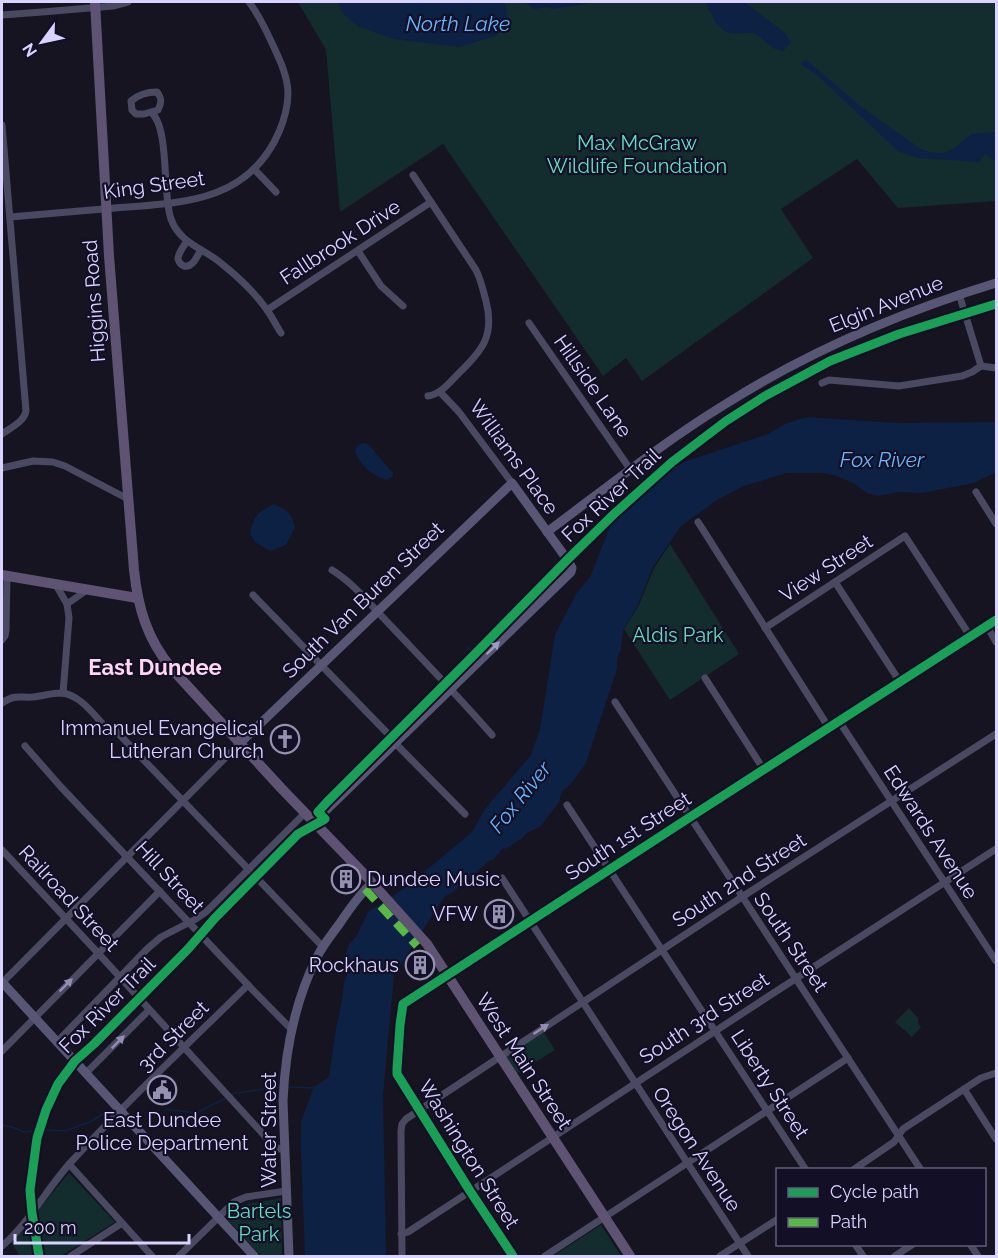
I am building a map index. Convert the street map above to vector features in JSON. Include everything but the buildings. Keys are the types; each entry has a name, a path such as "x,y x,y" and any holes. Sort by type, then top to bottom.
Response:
{"main road":[{"name":"Higgins Road","path":"95,4 106,209 137,598 148,631 168,664 240,743"},
{"path":"4,575 137,598"},
{"name":"West Main Street","path":"240,743 425,941 630,1257"}],"street":[{"path":"2,15 95,4 113,6 129,2"},
{"name":"King Street","path":"10,219 168,204 202,198 217,193 254,169 277,136 286,113 289,93 284,67 249,2"},
{"path":"157,92 162,102 158,110 151,112 136,114 132,110 131,101 148,93 157,92"},
{"path":"151,112 160,128 172,223 187,241 222,264 256,297 281,333"},
{"path":"2,125 26,406 24,417 2,434"},
{"path":"254,169 276,192"},
{"path":"413,175 473,265 482,287 489,320 486,340 477,355 440,392 428,396"},
{"name":"Fallbrook Drive","path":"267,310 431,202"},
{"path":"2,226 10,219"},
{"path":"187,241 178,257 182,265 192,265 201,250"},
{"path":"358,250 383,288 403,306"},
{"name":"Elgin Avenue","path":"547,532 630,469 722,406 813,354 880,324 959,294 996,283"},
{"path":"959,294 981,366"},
{"name":"Hillside Lane","path":"528,322 630,469"},
{"path":"822,383 829,380 906,385 962,376 981,366 996,368"},
{"name":"Williams Place","path":"440,392 459,412 512,483 571,564 572,569 568,576 451,689"},
{"path":"2,468 33,461 53,462 128,499"},
{"name":"South Van Buren Street","path":"240,743 512,483"},
{"path":"976,492 996,524"},
{"path":"698,522 829,728"},
{"name":"View Street","path":"765,628 906,536 970,636"},
{"path":"332,570 354,587 492,735"},
{"path":"2,640 5,636 6,625 4,575"},
{"path":"835,582 900,682"},
{"path":"56,585 67,604 69,631 63,693"},
{"path":"67,604 87,590"},
{"path":"253,595 465,814"},
{"path":"839,722 996,620"},
{"path":"987,626 996,642"},
{"path":"705,678 764,770"},
{"path":"314,822 451,689"},
{"path":"2,703 16,696 33,697 63,693 81,702 112,730 323,947"},
{"name":"South Street","path":"615,702 920,1168"},
{"name":"South 1st Street","path":"397,1069 403,1005 839,722"},
{"name":"Edwards Avenue","path":"839,722 996,961"},
{"name":"South 2nd Street","path":"401,1234 401,1131 404,1121 582,1002 996,734"},
{"path":"240,743 2,982 254,1257"},
{"name":"Hill Street","path":"25,746 61,787 292,1030"},
{"name":"Liberty Street","path":"567,806 805,1168"},
{"path":"57,1042 158,939 198,918 210,908 305,813"},
{"name":"South 3rd Street","path":"401,1234 408,1232 996,849"},
{"name":"Railroad Street","path":"2,850 275,1147 284,1149"},
{"name":"Oregon Avenue","path":"502,878 748,1257"},
{"name":"Water Street","path":"289,1257 283,1093 292,1030 305,986 317,957 357,898 376,887"},
{"path":"2,1051 160,891"},
{"name":"3rd Street","path":"2,1246 32,1213 69,1164 248,985"},
{"path":"86,1073 149,1010"},
{"path":"545,1257 848,1058"},
{"name":"Washington Street","path":"397,1069 397,1074 419,1110 513,1257"},
{"path":"856,1168 894,1143 903,1129 981,1078 996,1072"},
{"path":"964,1089 996,1139"},
{"path":"69,1164 153,1257"},
{"path":"179,1257 232,1203 240,1199 286,1191"},
{"path":"720,1257 776,1220"},
{"path":"71,1257 122,1223"},
{"path":"401,1234 402,1257"},
{"path":"895,1257 912,1246"}],"green space":[{"name":"Max McGraw Wildlife Foundation","path":"298,2 996,2 996,201 898,208 857,159 781,209 813,258 642,381 626,358 603,376 443,144 340,212 326,50"},
{"name":"Aldis Park","path":"670,544 739,654 670,700 624,629 639,605 654,568"},
{"path":"909,1008 918,1018 921,1027 912,1037 895,1022"},
{"path":"542,1029 555,1050 513,1076 501,1056"},
{"path":"69,1173 115,1222 61,1256 20,1256 11,1242"},
{"name":"Bartels Park","path":"281,1198 282,1256 261,1256 227,1219 242,1205"},
{"path":"601,1225 621,1256 553,1256"}],"water":[{"name":"North Lake","path":"338,2 504,2 508,21 496,36 459,47 394,39 379,34 358,26 343,14"},
{"path":"525,2 598,2 553,9 546,7 534,9"},
{"path":"706,2 745,2 784,32 791,42 783,51 774,48 755,34 727,32 715,21"},
{"path":"804,60 860,106 926,151 944,153 972,134 996,132 996,162 985,154 979,162 919,158 899,152 817,75 802,65"},
{"name":"Fox River","path":"807,417 896,423 996,422 996,472 974,483 922,493 899,492 878,496 867,493 855,484 837,476 824,473 787,473 744,486 717,500 681,526 653,567 638,605 623,630 617,669 586,763 571,784 562,791 559,802 541,826 505,849 503,848 494,859 445,896 394,975 383,1095 386,1256 305,1256 301,1122 314,1087 329,1077 347,975 344,959 349,944 356,937 368,912 406,887 472,832 485,809 531,755 540,729 555,635 576,594 590,577 612,522 670,469 687,461 768,434 785,424"},
{"path":"362,443 368,444 393,473 393,476 387,480 372,473 364,466 355,451 356,447"},
{"path":"274,504 288,512 295,527 286,545 270,551 255,542 250,534 257,515"}],"waterway":[{"path":"467,647 476,655 541,591"},
{"path":"231,1095 279,1087"},
{"path":"286,1087 315,1088"},
{"path":"165,1109 196,1113 226,1098"},
{"path":"2,1125 24,1132 65,1131 90,1122 106,1112"}],"marked path":[{"path":"365,889 417,946"}],"cycle path":[{"name":"Fox River Trail","path":"39,1256 30,1190 37,1138 58,1084 75,1061 188,949 215,918 298,834 325,819 318,812 327,802 568,559 672,462 726,421 765,396 830,361 899,334 996,304"},
{"path":"513,1256 397,1074 403,1004 996,620"}],"place":[{"name":"Immanuel Evangelical Lutheran Church","path":"285,739"},
{"name":"Dundee Music","path":"346,879"},
{"name":"VFW","path":"499,914"},
{"name":"Rockhaus","path":"420,965"},
{"name":"East Dundee Police Department","path":"162,1090"}],"district":[{"name":"East Dundee","path":"155,667"}]}
